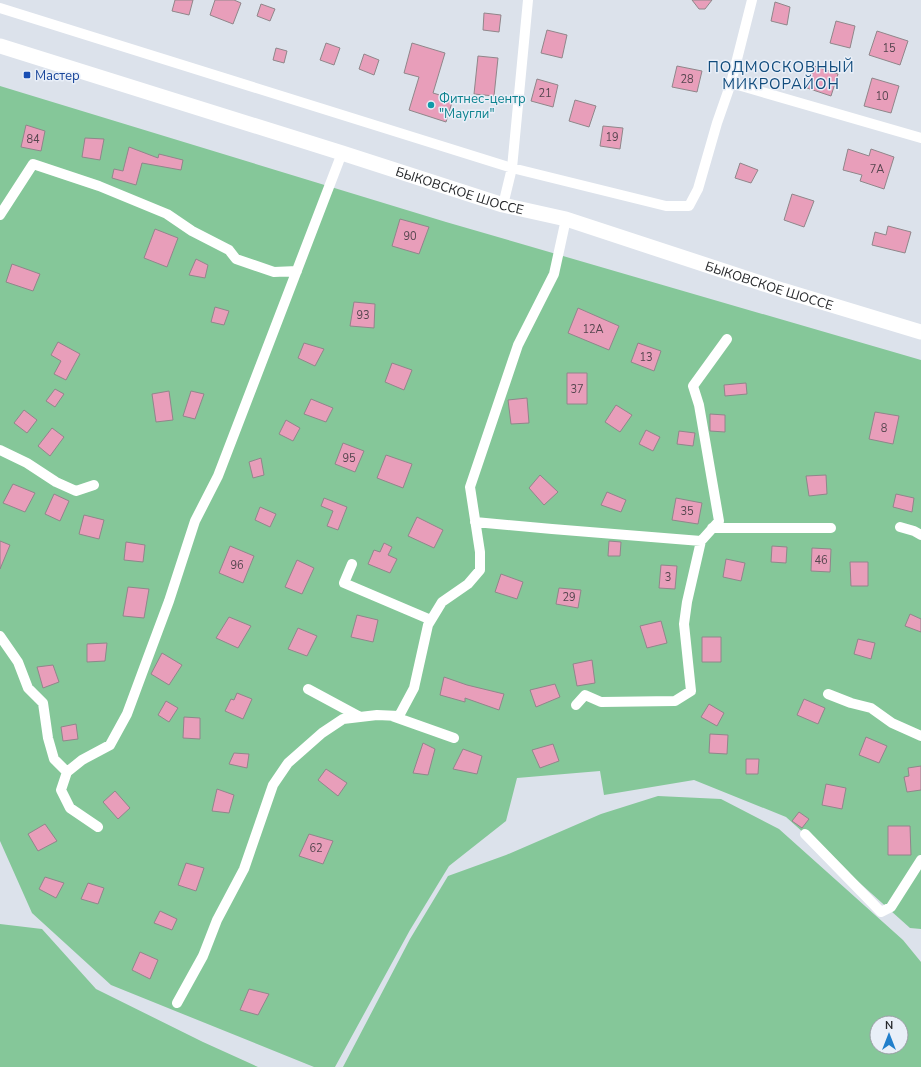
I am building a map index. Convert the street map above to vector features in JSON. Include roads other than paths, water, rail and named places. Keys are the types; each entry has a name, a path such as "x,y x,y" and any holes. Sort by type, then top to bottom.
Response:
{"main road":[{"name":"БЫКОВСКОЕ ШОССЕ","path":"0,46 503,205 566,219 782,290 921,332"}],"street":[{"path":"503,205 512,168 528,0"},
{"path":"0,8 512,168 666,206 690,206 698,189 717,123 731,83 752,0"},
{"path":"731,83 921,138"},
{"path":"98,828 70,808 61,790 67,772 82,760 110,745 127,714 170,602 195,522 218,476 342,153"},
{"path":"0,215 33,164 98,186 167,214 192,231 229,250 236,259 274,272 297,271"},
{"path":"177,1003 203,956 217,920 244,869 273,785 288,763 322,733 343,719 377,715 399,716 414,688 428,625 442,602 468,584 480,570 480,552 470,487 518,345 554,274 566,219"},
{"path":"576,705 585,695 601,702 675,701 691,691 684,624 687,602 701,541 719,521 699,405 693,386 727,339"},
{"path":"0,450 27,463 56,482 76,491 94,485"},
{"path":"475,522 701,541"},
{"path":"900,527 914,531 921,535"},
{"path":"712,528 831,528"},
{"path":"352,564 344,583 431,620"},
{"path":"0,636 18,662 28,688 43,703 48,738 54,759 67,772"},
{"path":"308,689 360,717"},
{"path":"828,694 851,703 871,708 892,723 921,736"},
{"path":"391,716 454,738"},
{"path":"805,834 881,912 891,907 921,860"}],"place":[{"name":"Мастер","path":"27,75"},
{"name":"Фитнес-центр \"Маугли\"","path":"431,105"}],"district":[{"name":"ПОДМОСКОВНЫЙ МИКРОРАЙОН","path":"781,76"}]}
